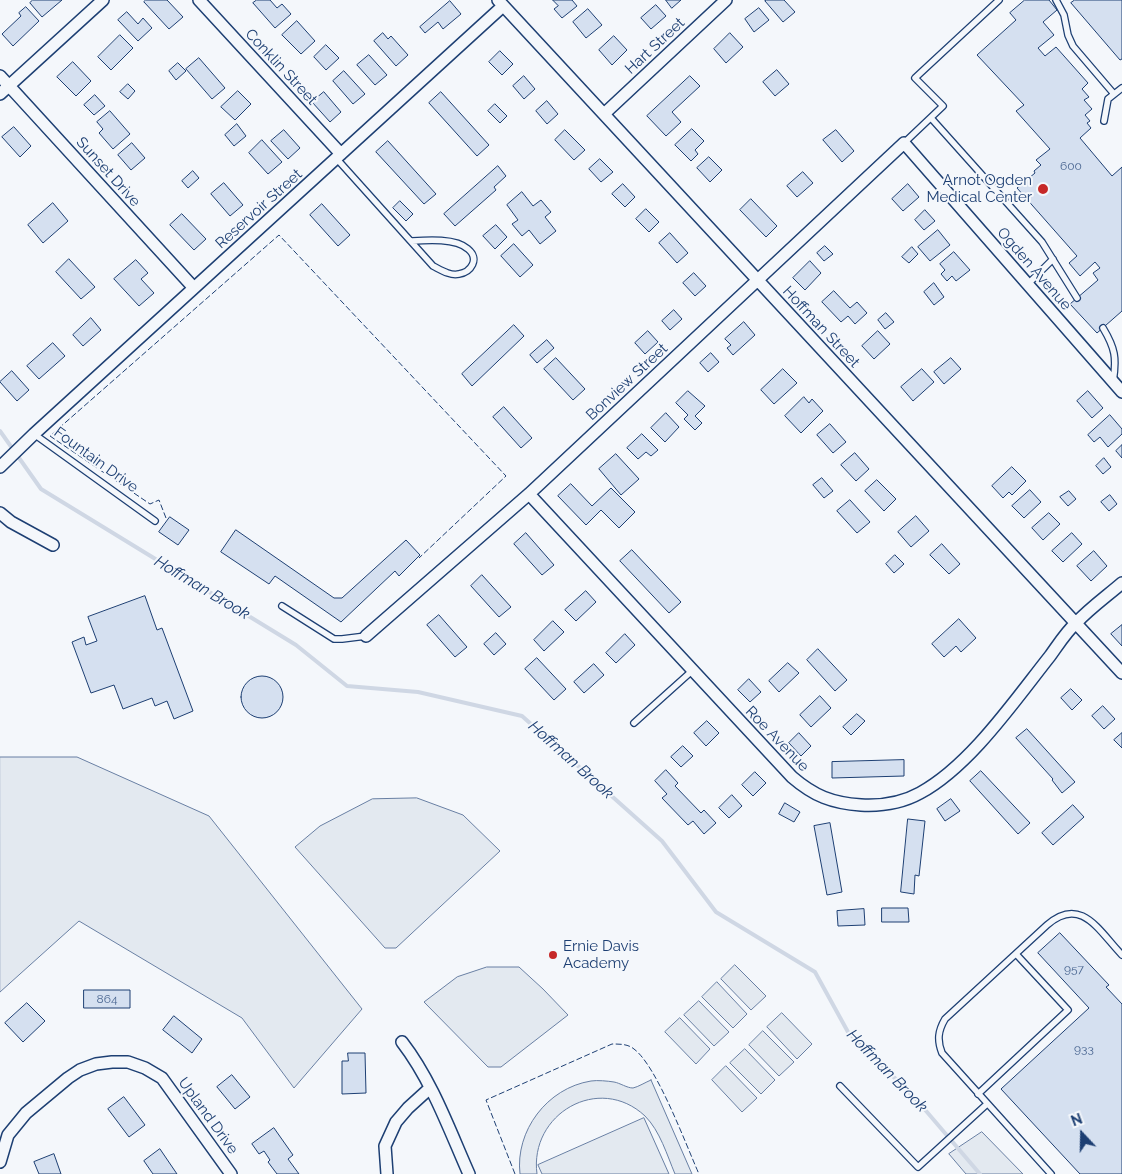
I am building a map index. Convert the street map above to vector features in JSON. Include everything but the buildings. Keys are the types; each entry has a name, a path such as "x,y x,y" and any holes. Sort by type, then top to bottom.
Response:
{"street":[{"path":"4,90 104,0"},
{"name":"Conklin Street","path":"199,0 339,156"},
{"name":"Hart Street","path":"604,114 726,0"},
{"name":"Reservoir Street","path":"34,434 339,156 501,3"},
{"name":"Hoffman Street","path":"501,3 1122,674"},
{"name":"Sunset Drive","path":"0,76 4,90 194,288"},
{"name":"Bonview Street","path":"366,636 529,494 904,143"},
{"name":"Ogden Avenue","path":"904,143 1122,392"},
{"name":"Fountain Drive","path":"3,463 34,434"},
{"name":"Roe Avenue","path":"529,494 792,777 818,796 840,803 870,805 898,802 920,794 942,778 972,752 999,721 1075,623 1122,583"},
{"path":"0,513 11,522 53,545"},
{"path":"402,1042 413,1056 430,1088 469,1174"},
{"name":"Upland Drive","path":"0,1162 8,1135 26,1113 68,1078 80,1070 96,1064 128,1062 145,1068 162,1078 231,1174"},
{"path":"387,1174 385,1146 396,1122 430,1088"}],"lane":[{"path":"904,143 942,106 915,78 999,0"},
{"path":"1056,0 1064,15 1068,35 1073,46 1114,94"},
{"path":"1104,121 1108,99 1122,88"},
{"path":"931,118 1039,240 1078,298"},
{"path":"339,156 433,266 446,273 458,274 469,270 474,264 474,256 468,249 460,245 445,241 412,241"},
{"path":"1028,284 1053,259"},
{"path":"1103,328 1114,352 1116,364 1113,382"},
{"name":"Fountain Drive","path":"34,434 155,521"},
{"path":"282,606 334,638 366,636"},
{"path":"634,723 693,670"},
{"path":"1051,1174 942,1053 938,1035 940,1028 945,1019 1053,920 1062,914 1073,913 1088,920 1122,955"},
{"path":"978,1094 1068,1010 1016,954"},
{"path":"840,1086 918,1167 987,1104"}],"shaded area":[{"path":"0,757 77,757 209,816 362,1009 294,1088 242,1018 79,921 0,992"},
{"path":"417,798 463,815 500,851 396,948 385,948 295,847 320,826 372,799"},
{"path":"735,965 766,996 751,1010 721,979"},
{"path":"487,967 519,967 568,1015 501,1067 488,1067 424,1002 457,977"},
{"path":"717,982 747,1014 733,1028 702,997"},
{"path":"699,1001 729,1032 714,1046 684,1015"},
{"path":"782,1013 812,1044 797,1059 767,1027"},
{"path":"680,1018 710,1049 696,1064 665,1032"},
{"path":"763,1031 794,1062 779,1076 749,1045"},
{"path":"745,1049 775,1080 761,1094 730,1063"},
{"path":"726,1066 757,1098 742,1112 712,1080"},
{"path":"651,1080 692,1174 675,1174 659,1136 645,1116 627,1104 608,1098 589,1100 571,1106 556,1118 544,1134 537,1153 537,1174 520,1174 523,1142 529,1128 537,1114 561,1092 575,1085 591,1081 614,1082 633,1088"},
{"path":"644,1118 669,1174 542,1174 538,1165"},
{"path":"982,1132 1023,1174 966,1174 949,1154"}],"waterway":[{"name":"Hoffman Brook","path":"0,431 41,489 296,645 347,686 418,692 522,716 662,841 716,912 815,972 848,1032 915,1098 980,1174"}],"fence":[{"path":"166,518 159,500 150,504 50,436 279,235 506,476 419,558"},
{"path":"515,1174 486,1100 612,1044 632,1047 643,1058 661,1088 699,1174"}],"place":[{"name":"Arnot Ogden Medical Center","path":"1043,189"},
{"name":"Ernie Davis Academy","path":"553,955"}]}
